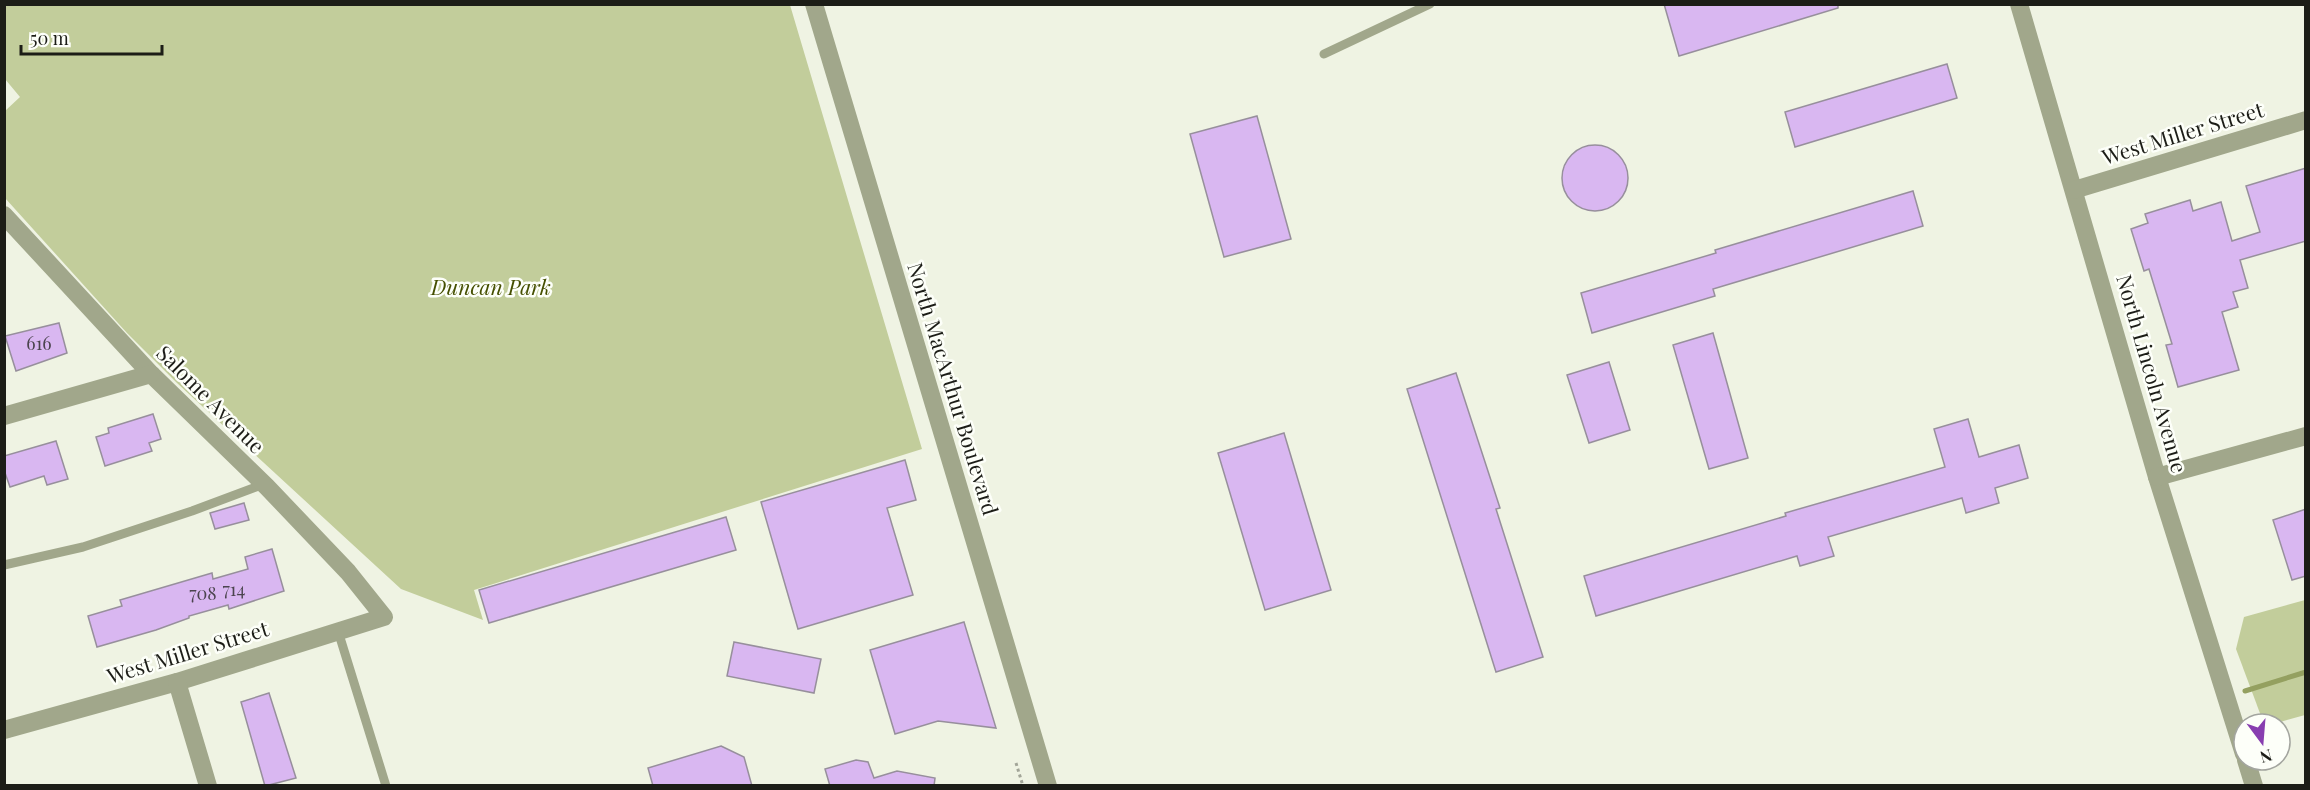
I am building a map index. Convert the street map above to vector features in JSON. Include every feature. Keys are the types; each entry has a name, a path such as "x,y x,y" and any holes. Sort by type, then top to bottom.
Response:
{"street":[{"name":"North MacArthur Boulevard","path":"814,4 1048,786"},
{"name":"North Lincoln Avenue","path":"2019,4 2157,477 2232,716"},
{"name":"West Miller Street","path":"2074,190 2306,120"},
{"name":"Salome Avenue","path":"4,215 151,374 264,484 348,572 384,617"},
{"path":"4,416 151,374"},
{"path":"2157,477 2306,436"},
{"name":"West Miller Street","path":"4,730 177,682 384,617"},
{"path":"177,682 207,786"}],"lane":[{"path":"1324,54 1430,4"},
{"path":"4,566 83,547 192,511 264,484"},
{"path":"338,631 386,786"}],"path":[{"path":"1016,763 1023,786"}],"green space":[{"name":"Duncan Park","path":"5,4 790,5 922,449 474,590 483,620 401,589 177,383 127,333 5,198 5,111 20,97 5,79"},
{"path":"2305,600 2305,715 2292,719 2292,712 2260,712 2236,649 2244,617"}],"building":[{"path":"1664,4 1838,4 1838,8 1679,56"},
{"path":"1947,64 1957,98 1795,147 1785,112"},
{"path":"1257,116 1291,239 1224,257 1190,134"},
{"path":"1595,145 1608,147 1618,155 1626,165 1628,178 1626,191 1618,201 1608,209 1595,211 1582,209 1572,201 1564,191 1562,178 1564,165 1572,155 1582,147"},
{"path":"2306,168 2306,241 2240,260 2248,288 2233,292 2238,307 2222,312 2239,370 2178,387 2166,345 2172,344 2149,269 2144,271 2131,229 2148,223 2145,214 2190,200 2193,211 2221,202 2232,241 2260,232 2246,186"},
{"path":"1913,191 1923,226 1713,289 1715,296 1592,333 1581,293"},
{"path":"59,323 67,353 16,371 5,336"},
{"path":"1713,333 1748,458 1709,469 1673,345"},
{"path":"1609,362 1630,430 1589,443 1567,375"},
{"path":"1456,373 1500,508 1496,509 1543,657 1496,672 1407,389"},
{"path":"153,414 161,439 149,443 152,451 105,466 96,437 109,433 108,428"},
{"path":"1968,419 1979,457 2019,445 2028,478 1995,488 1999,503 1966,513 1962,498 1828,537 1834,556 1800,566 1797,556 1596,616 1584,576 1786,516 1785,513 1945,467 1934,429"},
{"path":"1284,433 1331,590 1265,610 1218,453"},
{"path":"56,441 68,479 47,485 44,476 10,487 4,470 4,456"},
{"path":"905,460 916,500 887,508 913,595 798,629 761,502"},
{"path":"244,503 249,520 215,529 210,513"},
{"path":"2306,509 2306,576 2292,580 2273,520"},
{"path":"726,517 736,550 489,623 479,590"},
{"path":"272,549 284,591 229,609 228,605 189,616 189,618 156,630 97,647 88,616 122,606 120,600 212,573 213,579 248,569 245,557"},
{"path":"964,622 996,728 938,721 895,734 870,650"},
{"path":"734,642 821,659 814,693 727,676"},
{"path":"269,693 296,778 265,786 241,702"},
{"path":"721,746 744,757 752,786 653,786 648,768"},
{"path":"856,760 868,762 874,778 897,771 935,778 934,786 830,786 825,769"}],"waterway":[{"path":"2245,691 2306,672"}]}
